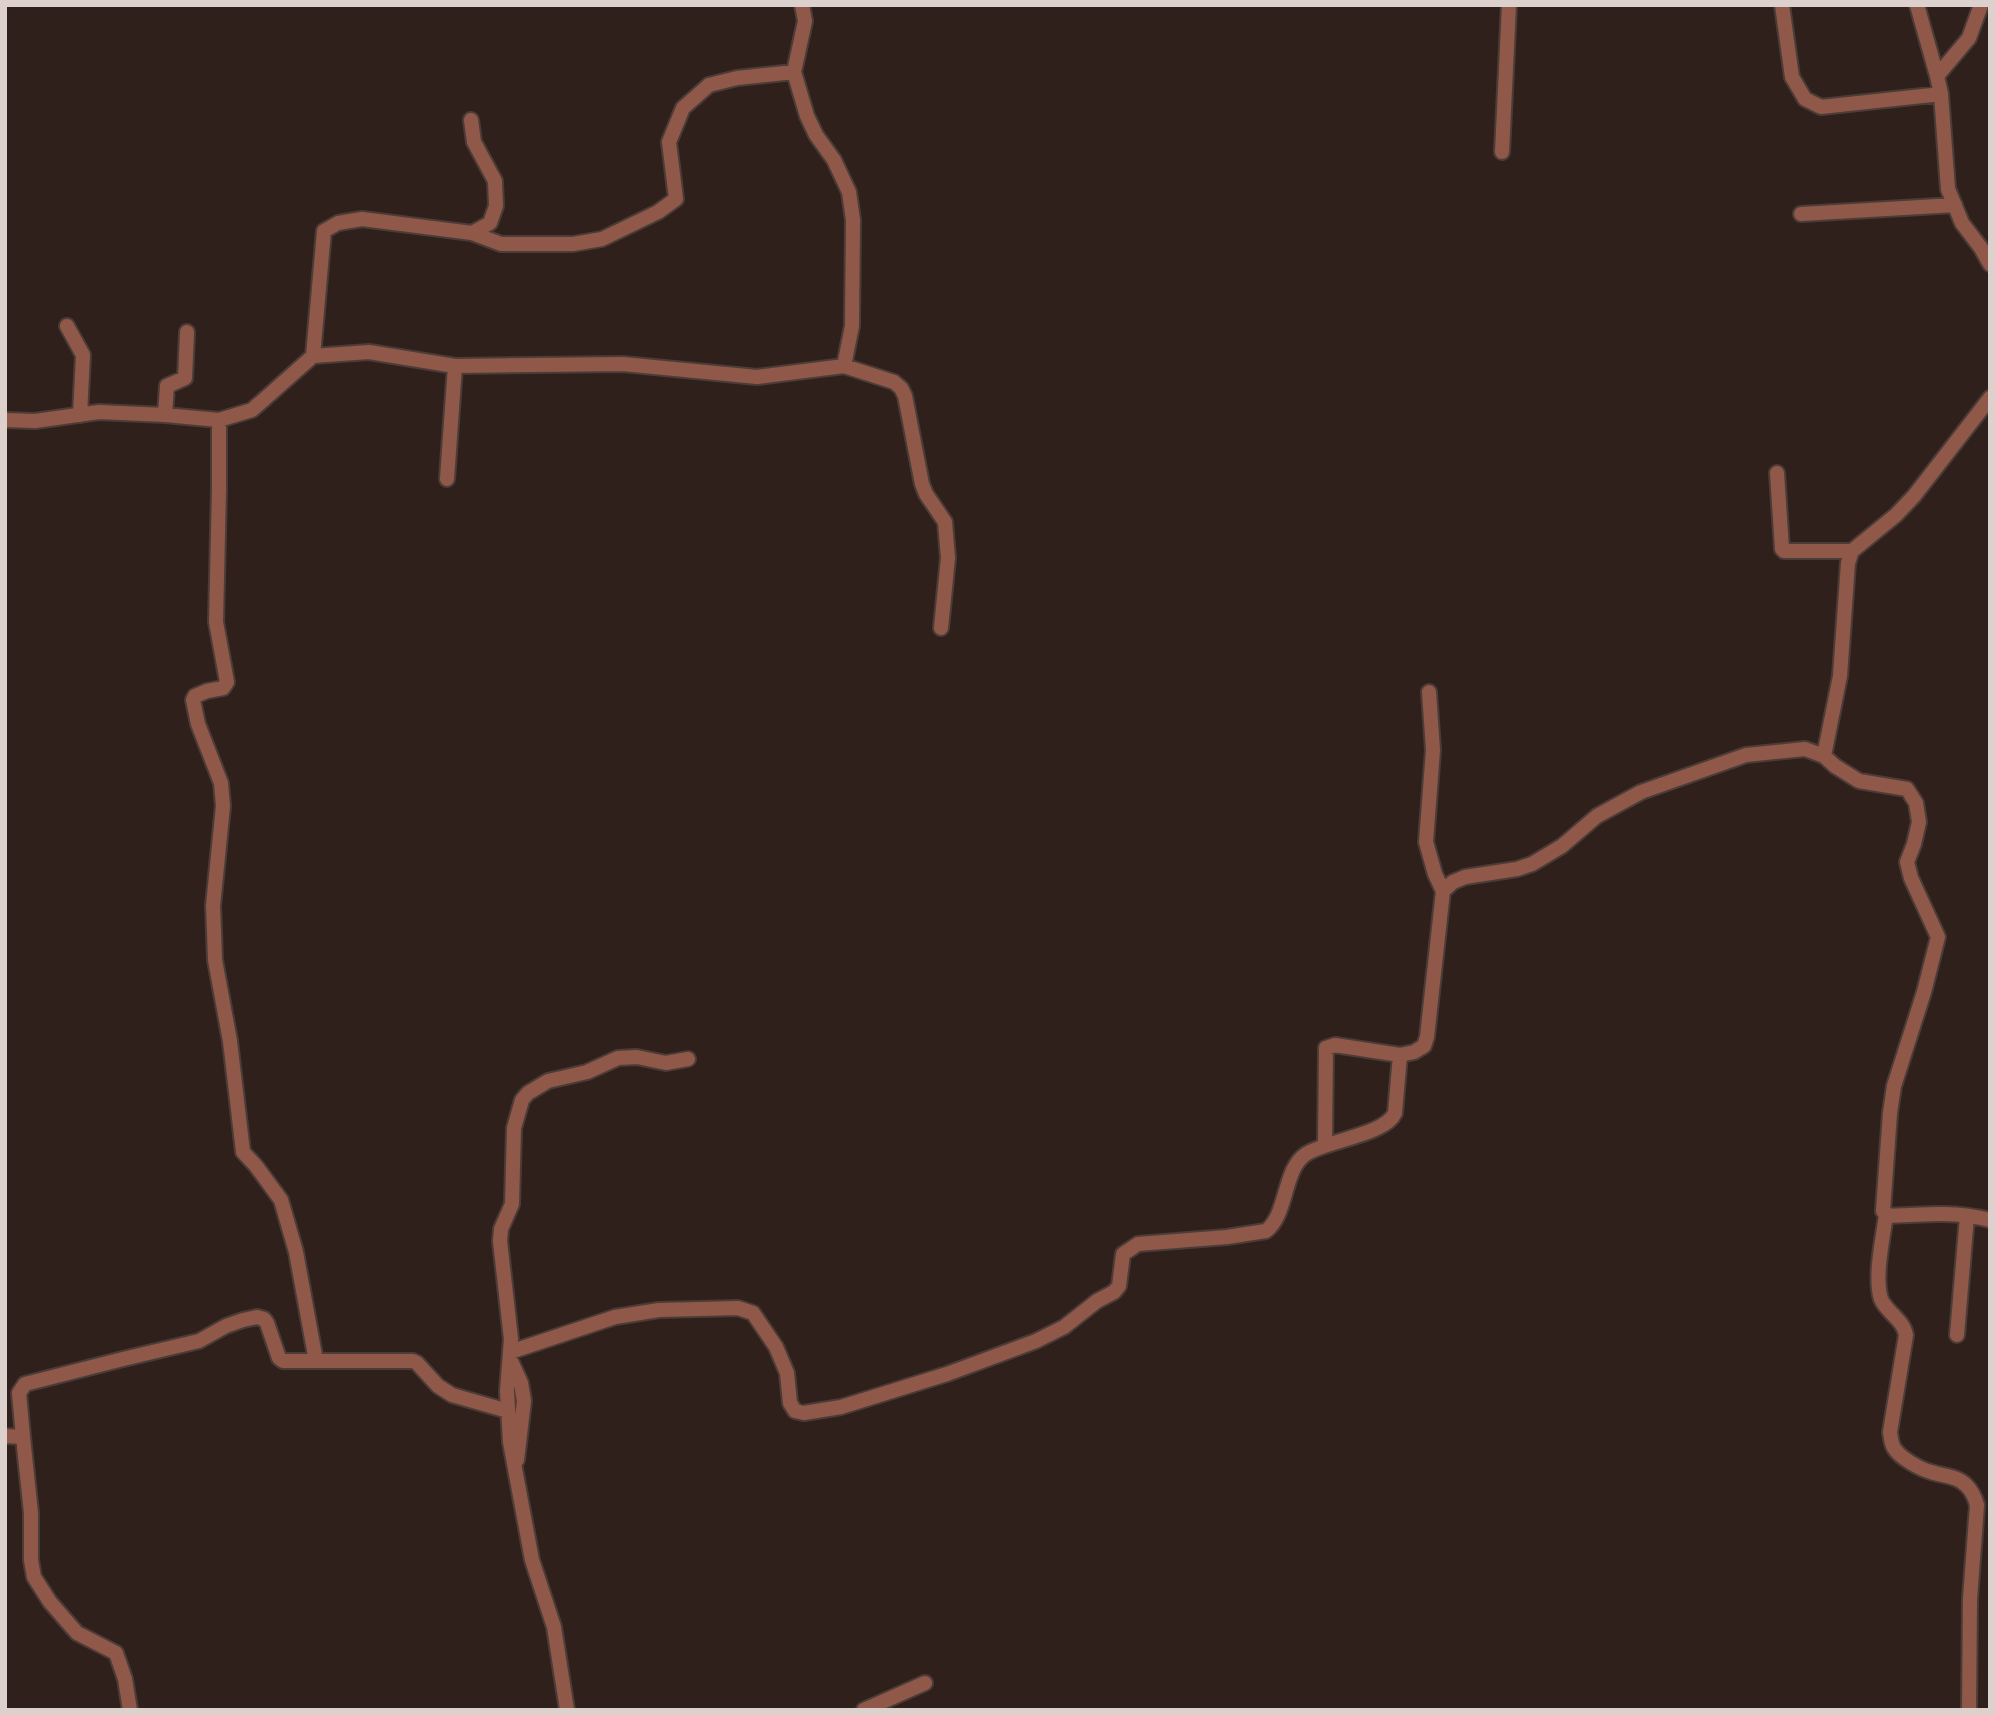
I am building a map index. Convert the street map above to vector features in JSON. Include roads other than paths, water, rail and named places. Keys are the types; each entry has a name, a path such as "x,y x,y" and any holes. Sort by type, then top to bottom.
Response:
{"street":[{"path":"802,5 805,20 794,72 807,116 816,135 834,160 849,192 853,220 852,326 844,366"},
{"path":"1502,152 1509,5"},
{"path":"1782,5 1791,78 1805,99 1821,107 1941,94"},
{"path":"1917,5 1941,94 1948,189 1962,223 1990,264"},
{"path":"1937,76 1969,38 1981,5"},
{"path":"313,356 324,231 338,223 362,219 472,233 501,244 573,244 602,239 658,212 676,199 668,142 683,108 709,85 737,78 794,72"},
{"path":"471,120 474,142 495,181 496,206 490,223 472,233"},
{"path":"1801,214 1955,205"},
{"path":"67,326 83,355 80,415"},
{"path":"165,415 167,386 185,378 187,331"},
{"path":"5,420 35,421 99,412 219,420 252,410 313,356 369,352 455,366 623,364 757,377 844,366 894,382 905,396 922,484 943,517 946,528 948,558 941,628"},
{"path":"446,479 455,366"},
{"path":"1824,756 1840,676 1848,563 1852,551 1896,515 1914,496 1990,398"},
{"path":"219,420 216,622 227,682 223,688 207,691 195,696 193,700 198,724 218,774 223,806 213,906 215,960 230,1041 243,1152 281,1200 296,1252 316,1360"},
{"path":"1777,473 1782,549 1852,551"},
{"path":"1325,1145 1326,1048 1335,1045 1400,1055 1414,1052 1424,1046 1427,1037 1443,891 1426,842 1433,750 1429,692"},
{"path":"1443,891 1453,882 1465,877 1532,864 1562,846 1597,816 1641,793 1746,755 1805,749 1824,756 1859,781 1907,789 1911,794 1916,803 1919,822 1908,862 1911,878 1938,937 1924,992 1894,1086 1883,1208 1886,1216 1879,1264 1880,1292 1884,1304 1905,1327 1906,1335 1890,1432 1892,1444 1903,1457 1928,1471 1966,1484 1977,1505 1970,1599 1969,1710"},
{"path":"510,1355 615,1317 659,1310 738,1308 753,1313 776,1347 787,1373 788,1397 795,1410 804,1412 841,1407 947,1374 1036,1341 1064,1327 1097,1301 1114,1292 1119,1286 1123,1254 1138,1244 1266,1231 1276,1220 1294,1168 1303,1156 1325,1145 1374,1129 1393,1118 1400,1055"},
{"path":"567,1710 554,1627 532,1560 510,1442 507,1391 511,1339 500,1241 501,1229 512,1204 514,1128 522,1100 528,1093 548,1082 587,1072 618,1058 637,1057 666,1063 688,1059"},
{"path":"1886,1216 1940,1213 1990,1220"},
{"path":"1956,1335 1967,1216"},
{"path":"130,1710 125,1679 116,1653 77,1633 50,1602 34,1577 31,1560 31,1513 19,1393 25,1384 199,1341 226,1326 257,1317 264,1319 279,1358 283,1361 413,1361 438,1386 452,1395 508,1411"},
{"path":"510,1355 521,1383 524,1401 515,1472"},
{"path":"5,1436 23,1437"},
{"path":"864,1710 925,1683"}]}
